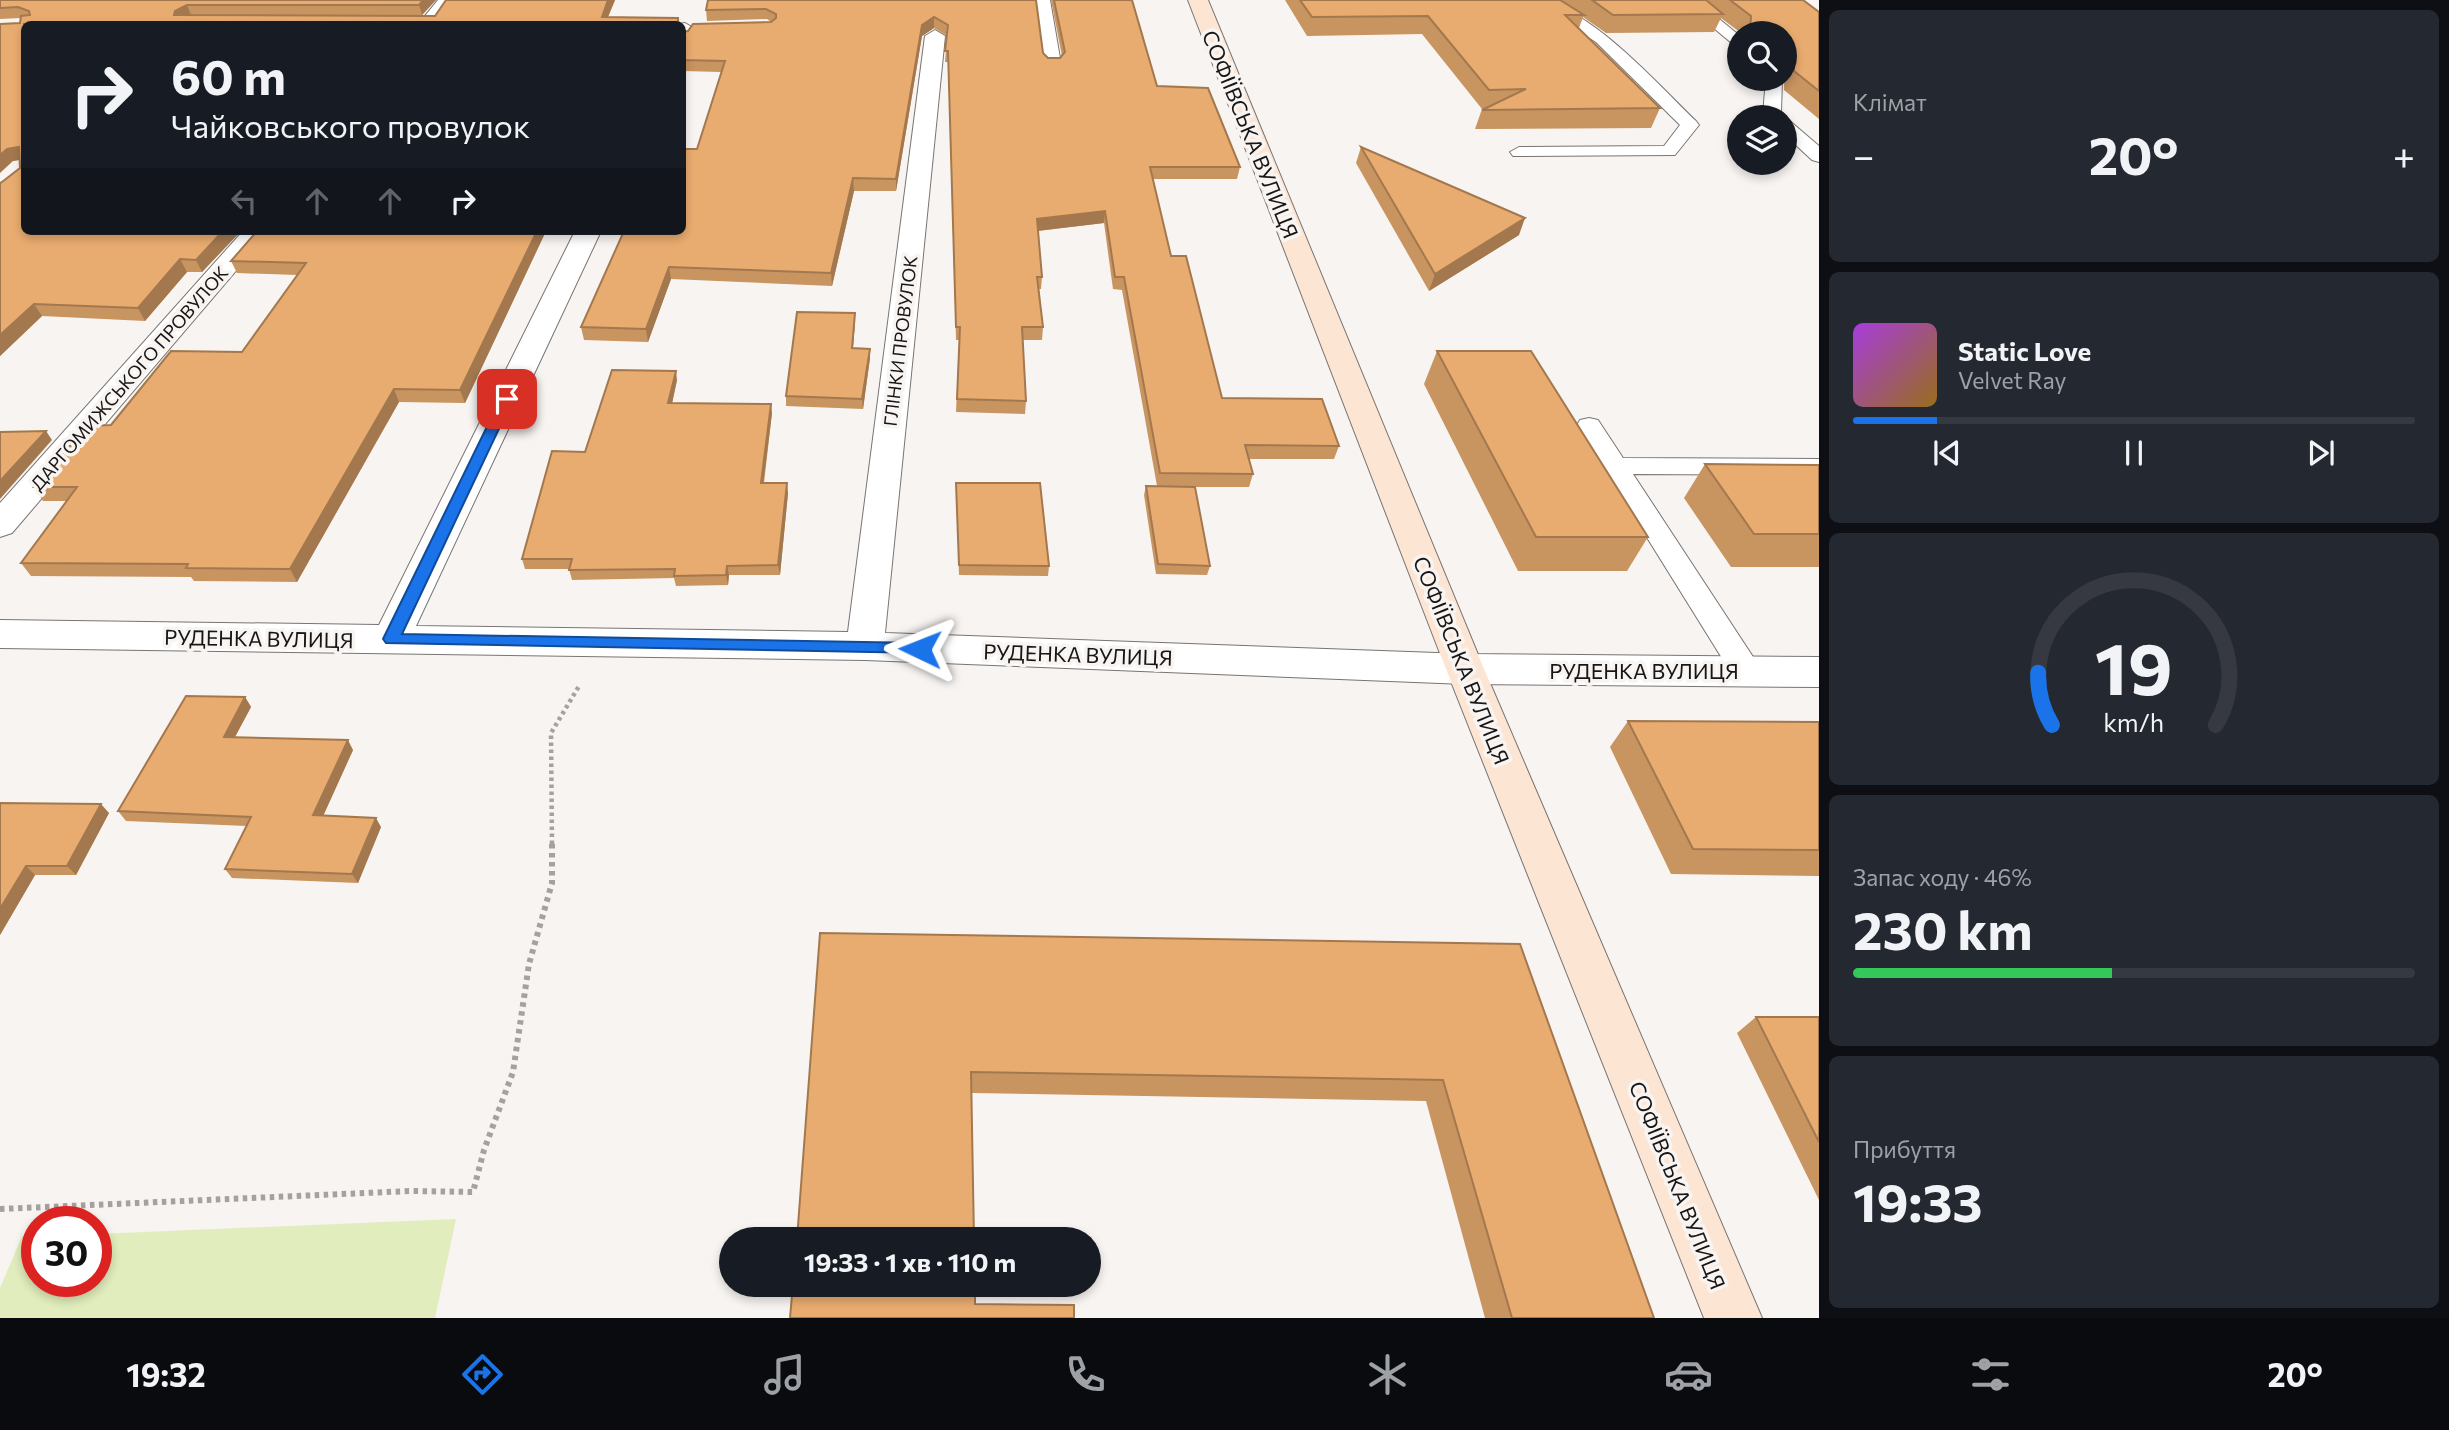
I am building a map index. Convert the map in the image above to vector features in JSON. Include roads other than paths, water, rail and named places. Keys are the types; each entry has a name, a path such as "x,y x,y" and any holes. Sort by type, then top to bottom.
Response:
{"street":[{"name":"СОФІЇВСЬКА ВУЛИЦЯ","path":"1198,0 1465,669 1733,1318"},
{"name":"ГЛІНКИ ПРОВУЛОК","path":"865,646 935,36"},
{"name":"ДАРГОМИЖСЬКОГО ПРОВУЛОК","path":"0,525 254,235"},
{"path":"391,639 586,235"},
{"name":"РУДЕНКА ВУЛИЦЯ","path":"0,634 865,646 1465,669 1819,672"}],"lane":[{"path":"425,21 446,0"},
{"path":"1043,0 1053,64"},
{"path":"1519,152 1669,151 1690,125 1602,39 1537,0"},
{"path":"1687,0 1727,34"},
{"path":"1797,136 1819,156"},
{"path":"1589,425 1746,671"},
{"path":"1615,466 1819,467"}]}
